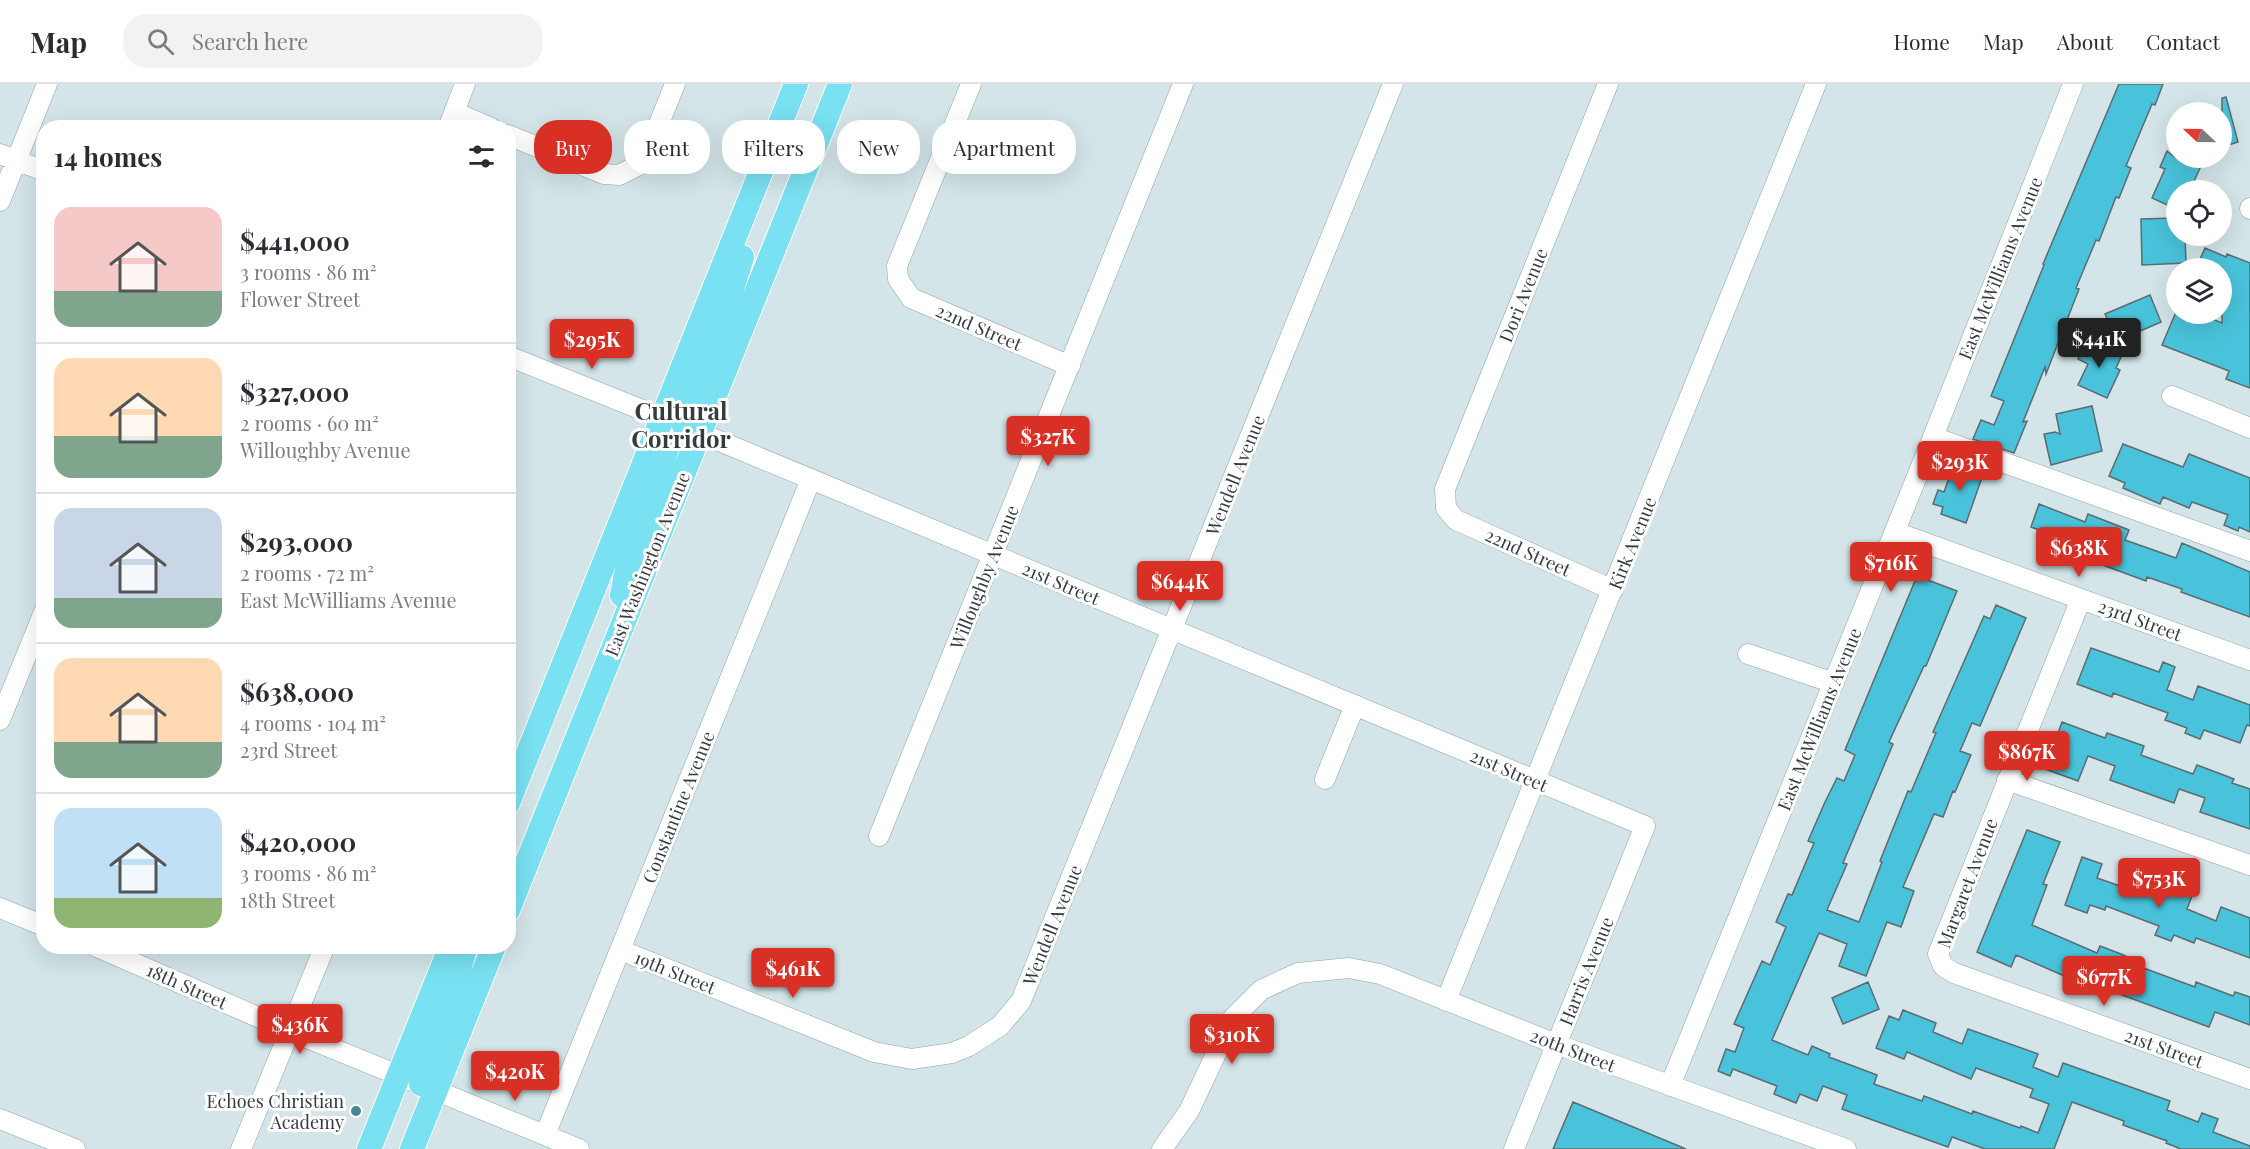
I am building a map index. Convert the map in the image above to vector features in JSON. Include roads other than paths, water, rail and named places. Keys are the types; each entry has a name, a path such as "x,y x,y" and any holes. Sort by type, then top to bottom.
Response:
{"main road":[{"path":"681,425 759,176 796,84"},
{"path":"516,786 840,84"},
{"name":"East Washington Avenue","path":"516,890 606,668 626,574 662,459 681,425"},
{"path":"372,1144 448,954"},
{"path":"412,1149 429,1087 435,1049 463,954"},
{"path":"429,1087 490,954"}],"street":[{"path":"0,201 8,157 47,84"},
{"path":"451,120 465,84"},
{"path":"516,138 604,174 619,175 643,163 675,84"},
{"name":"22nd Street","path":"971,84 897,266 898,279 910,298 1070,366"},
{"name":"Willoughby Avenue","path":"879,836 1183,84"},
{"name":"Wendell Avenue","path":"969,1046 1000,1026 1021,1001 1393,84"},
{"name":"Dori Avenue","path":"1446,508 1445,489 1608,84"},
{"name":"Kirk Avenue","path":"1446,1000 1816,84"},
{"name":"East McWilliams Avenue","path":"1670,1086 1933,437 2073,84"},
{"path":"8,157 36,168"},
{"name":"21st Street","path":"516,359 681,425 1645,826"},
{"path":"2172,396 2250,428"},
{"path":"1933,437 2250,551"},
{"name":"Constantine Avenue","path":"545,1135 811,479"},
{"name":"22nd Street","path":"1446,508 1456,520 1613,590"},
{"name":"23rd Street","path":"1894,532 2250,660"},
{"name":"Margaret Avenue","path":"1943,966 1938,954 2081,599"},
{"path":"0,720 36,632"},
{"path":"1748,654 1834,683"},
{"path":"1325,779 1355,705"},
{"path":"2007,780 2250,866"},
{"name":"Harris Avenue","path":"1514,1149 1645,826"},
{"path":"0,908 36,923"},
{"name":"19th Street","path":"620,950 874,1052 912,1059 952,1053 969,1046"},
{"name":"18th Street","path":"123,954 290,1031 579,1149"},
{"path":"241,1149 322,954"},
{"name":"21st Street","path":"1943,966 1954,973 2250,1079"},
{"name":"20th Street","path":"1162,1149 1189,1111 1233,1018 1261,990 1298,973 1349,968 1380,974 1556,1044 1846,1149"},
{"path":"0,1119 75,1149"}],"place":[{"name":"Echoes Christian Academy","path":"356,1111"}],"district":[{"name":"Cultural Corridor","path":"681,424"}]}
